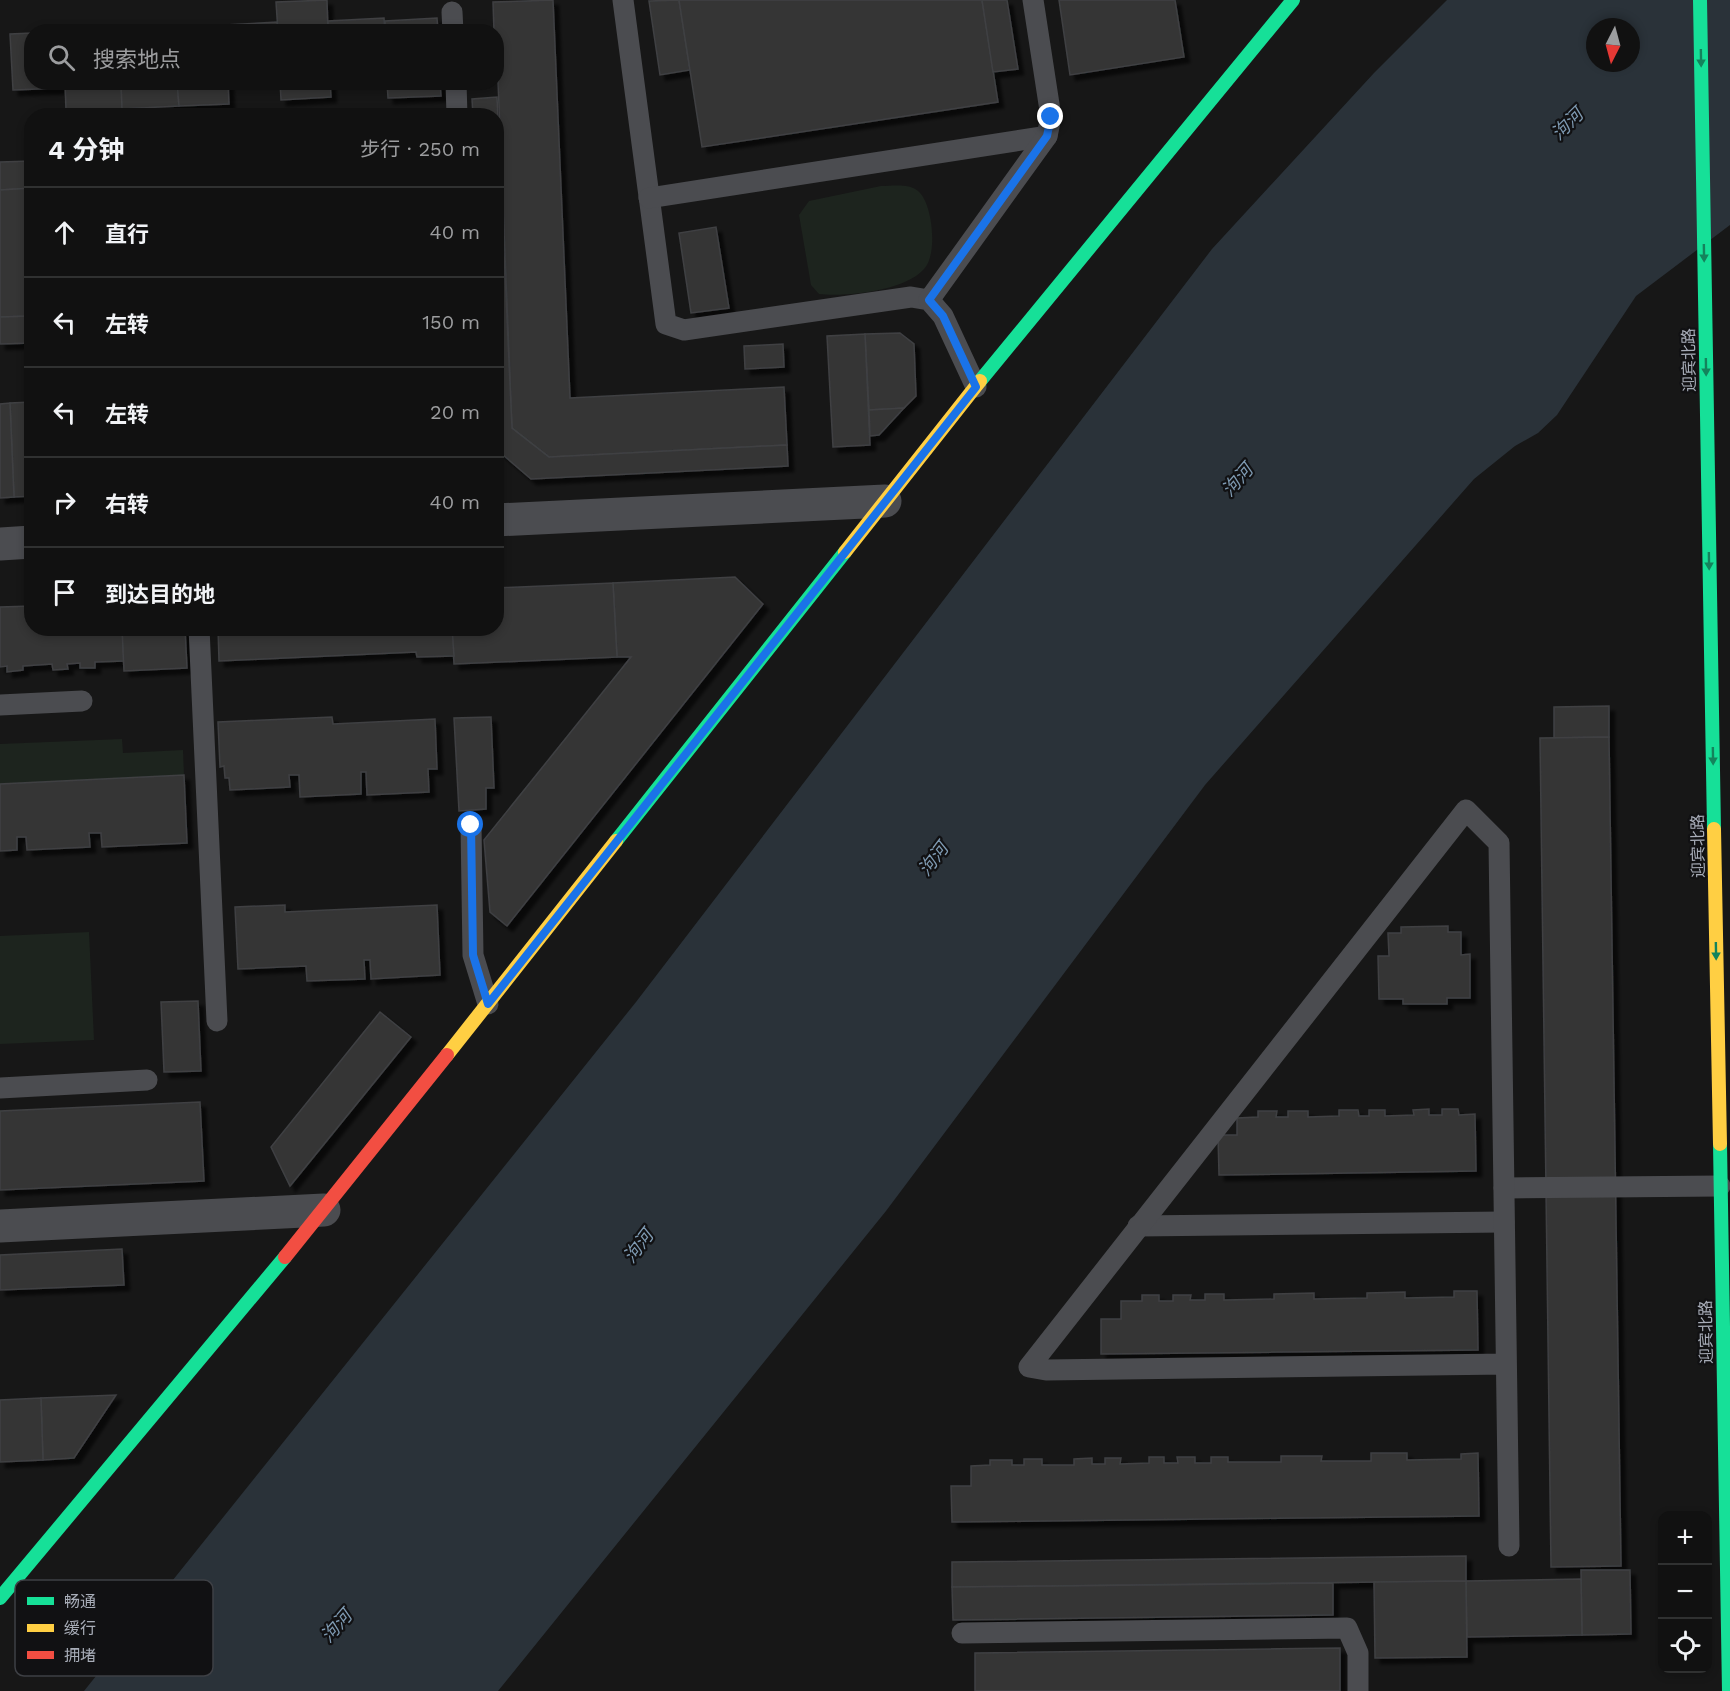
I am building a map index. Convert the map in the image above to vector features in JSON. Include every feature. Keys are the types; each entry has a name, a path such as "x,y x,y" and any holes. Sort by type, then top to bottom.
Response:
{"street":[{"path":"0,1598 324,1210 1135,188 1293,0"},
{"name":"迎宾北路","path":"1700,0 1729,1691"},
{"path":"504,520 885,501"},
{"path":"0,544 24,542"},
{"path":"0,1226 324,1210"}],"lane":[{"path":"623,0 666,324 684,330 910,297 929,300 943,316 976,387"},
{"path":"929,300 1047,136 1051,117 1034,0"},
{"path":"456,90 457,108"},
{"path":"649,198 1047,136"},
{"path":"199,636 217,1022"},
{"path":"0,705 82,701"},
{"path":"1506,1364 1046,1370 1029,1367 1466,810 1499,843 1509,1546"},
{"path":"471,825 473,955 488,1004"},
{"path":"0,1088 147,1080"},
{"path":"1503,1188 1720,1186"},
{"path":"1138,1226 1504,1222"},
{"path":"962,1633 1347,1628 1358,1653 1358,1691"}],"shaded area":[{"path":"881,186 914,188 923,197 932,229 931,253 924,269 903,283 874,291 819,294 811,285 799,215 809,201"},
{"path":"122,739 123,753 183,750 184,775 0,784 0,744"},
{"path":"89,932 94,1040 0,1044 0,936"}],"water":[{"name":"泃河","path":"1447,0 1730,0 1730,225 1636,296 1557,415 1538,433 1515,446 1474,479 1205,785 886,1211 498,1691 84,1691 96,1676 213,1676 213,1580 173,1580 636,1002 1212,249 1374,73"}],"building":[{"path":"327,0 328,24 277,24 276,2"},
{"path":"553,0 570,398 784,387 787,445 549,457 512,428 504,230 504,108 499,108 498,90 504,90 504,24 494,24 493,2"},
{"path":"679,0 690,70 660,75 649,1"},
{"path":"679,0 982,0 998,102 702,147"},
{"path":"982,0 1007,0 1018,69 993,72"},
{"path":"1059,0 1175,0 1184,57 1070,75"},
{"path":"384,18 384,24 328,24 328,21"},
{"path":"437,18 437,24 385,24 385,21"},
{"path":"277,22 277,24 242,24"},
{"path":"24,33 24,90 13,90 10,34"},
{"path":"65,90 121,90 122,108 66,108"},
{"path":"121,90 178,90 179,106 122,108"},
{"path":"178,90 228,90 229,104 179,106"},
{"path":"280,90 331,90 331,97 281,100"},
{"path":"388,90 441,90 441,96 388,98"},
{"path":"497,97 497,108 473,108 472,99"},
{"path":"24,161 24,188 0,190 0,162"},
{"path":"24,188 24,316 0,317 0,190"},
{"path":"716,227 729,308 691,313 679,233"},
{"path":"504,251 512,428 549,457 787,445 788,466 531,479 504,456"},
{"path":"24,316 24,343 0,344 0,317"},
{"path":"900,333 914,344 916,396 904,408 869,410 865,334"},
{"path":"865,334 870,445 833,447 827,336"},
{"path":"783,344 784,367 745,369 744,346"},
{"path":"24,402 24,496 14,497 10,403"},
{"path":"10,403 14,497 0,498 0,404"},
{"path":"904,408 879,435 870,436 869,410"},
{"path":"735,577 763,604 507,926 490,912 484,840 631,657 617,657 613,583"},
{"path":"613,583 617,657 454,664 452,636 504,636 504,588"},
{"path":"24,606 24,636 122,636 124,661 95,662 95,668 80,668 80,663 67,664 68,669 53,670 52,664 23,666 23,670 7,672 7,666 0,667 0,607"},
{"path":"122,636 185,636 187,668 124,671"},
{"path":"218,636 453,636 454,656 417,657 416,652 219,661"},
{"path":"1609,706 1609,737 1554,738 1554,707"},
{"path":"332,717 333,724 435,719 437,769 428,769 429,792 367,795 366,772 361,772 361,794 300,797 299,775 289,775 290,787 230,790 229,778 225,778 224,766 220,767 218,722"},
{"path":"491,717 494,788 486,788 486,809 459,811 454,718"},
{"path":"1609,737 1621,1566 1551,1567 1540,738"},
{"path":"184,775 187,843 102,847 101,833 89,833 90,847 27,850 26,837 17,837 17,850 0,851 0,784"},
{"path":"285,905 285,912 437,905 440,975 371,979 370,960 364,960 365,979 307,981 306,966 238,969 235,907"},
{"path":"1448,926 1448,932 1461,932 1461,955 1470,954 1470,998 1447,998 1447,1004 1403,1004 1403,999 1379,999 1378,956 1389,956 1388,933 1401,933 1401,927"},
{"path":"198,1001 201,1071 164,1072 161,1002"},
{"path":"380,1012 411,1037 290,1186 271,1147"},
{"path":"200,1102 204,1181 0,1190 0,1111"},
{"path":"1429,1109 1429,1115 1442,1115 1442,1109 1458,1109 1459,1115 1475,1114 1476,1171 1219,1175 1218,1135 1237,1135 1237,1118 1258,1117 1258,1111 1277,1111 1276,1117 1288,1117 1288,1111 1308,1111 1308,1117 1339,1116 1339,1110 1358,1110 1359,1116 1369,1116 1369,1110 1385,1110 1385,1116 1414,1115 1413,1110"},
{"path":"122,1249 124,1285 0,1290 0,1255"},
{"path":"1454,1291 1477,1291 1478,1350 1101,1354 1101,1319 1121,1319 1121,1301 1142,1301 1142,1295 1159,1295 1159,1301 1173,1301 1173,1295 1191,1295 1190,1300 1205,1300 1205,1294 1224,1294 1224,1300 1274,1299 1274,1294 1314,1293 1314,1299 1367,1298 1367,1293 1405,1292 1405,1298 1454,1297"},
{"path":"116,1395 74,1458 43,1460 41,1398"},
{"path":"41,1398 43,1460 0,1462 0,1400"},
{"path":"1371,1453 1407,1453 1407,1460 1461,1459 1461,1454 1478,1453 1479,1516 952,1522 951,1486 971,1486 971,1466 990,1465 990,1460 1012,1460 1012,1465 1024,1465 1024,1459 1042,1459 1042,1465 1074,1465 1074,1459 1092,1458 1092,1464 1105,1464 1105,1458 1121,1458 1120,1464 1149,1463 1149,1457 1164,1457 1164,1463 1178,1463 1177,1457 1195,1457 1195,1463 1211,1463 1211,1457 1228,1457 1228,1462 1281,1462 1281,1456 1322,1456 1321,1461 1371,1461"},
{"path":"1466,1556 1466,1581 952,1587 952,1562"},
{"path":"1581,1570 1630,1570 1631,1634 1582,1635"},
{"path":"1581,1579 1582,1635 1467,1637 1466,1581"},
{"path":"1466,1581 1467,1657 1375,1658 1374,1582"},
{"path":"1333,1583 1333,1615 953,1620 952,1587"},
{"path":"1340,1648 1340,1691 975,1691 975,1653"}],"traffic: fast":[{"path":"980,381 1293,0"},
{"path":"1700,0 1714,829"},
{"path":"616,841 845,552"},
{"path":"1720,1144 1729,1691"},
{"path":"15,1580 285,1257"},
{"path":"0,1598 15,1580"}],"traffic: slow":[{"path":"845,552 980,381"},
{"path":"1714,829 1720,1144"},
{"path":"447,1055 616,841"}],"traffic: jam":[{"path":"285,1257 447,1055"}],"route":[{"path":"471,825 473,955 488,1004 976,387 943,316 929,300 1047,136 1051,117"}]}
